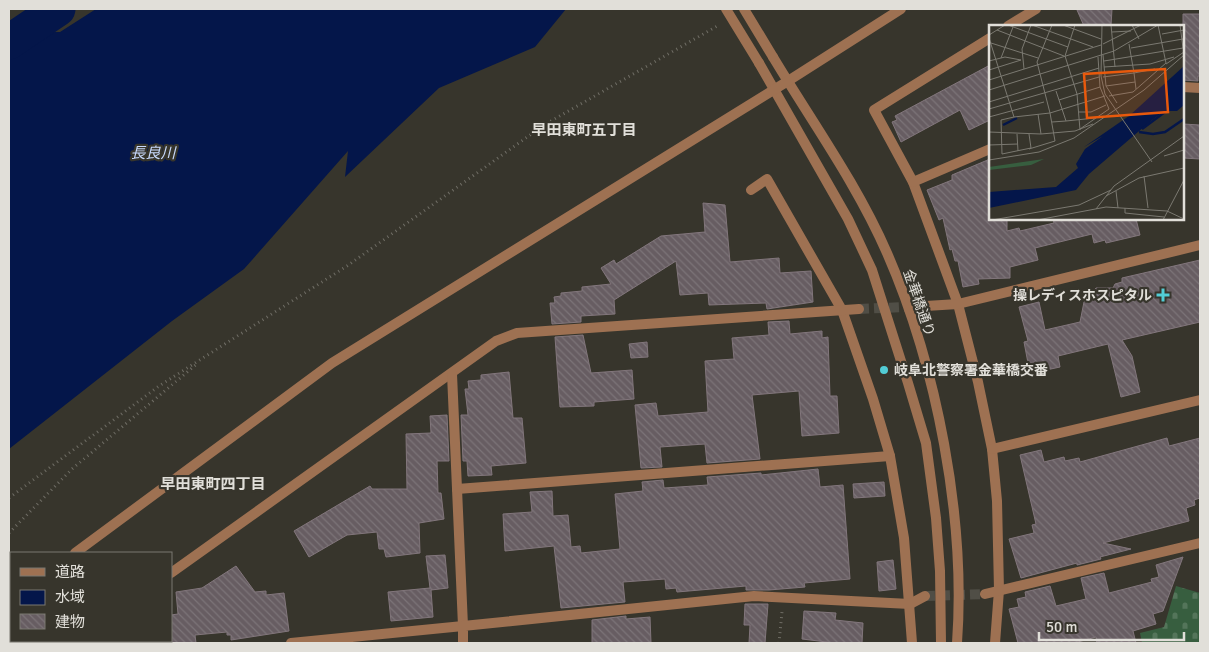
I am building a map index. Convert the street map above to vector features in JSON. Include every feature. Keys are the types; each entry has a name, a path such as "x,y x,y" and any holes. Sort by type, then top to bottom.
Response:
{"street":[{"path":"726,9 848,219 872,270 926,443 940,571 941,643"},
{"name":"金華橋通り","path":"744,9 841,165 887,252 917,334 944,440 953,507 959,613 957,643"},
{"path":"76,552 332,362 788,82 901,9"},
{"path":"1010,25 1036,9"},
{"path":"989,39 874,110 913,182 958,304 978,382 992,449 997,501 999,590 996,643"},
{"path":"1184,87 1200,88"},
{"path":"913,182 989,149"},
{"path":"751,190 767,179 842,310 890,456 904,538 912,643"},
{"path":"926,306 958,304 1200,245"},
{"path":"172,572 496,341 517,333 859,309"},
{"path":"452,374 463,643"},
{"path":"992,449 1200,400"},
{"path":"457,490 890,456"},
{"path":"985,594 1200,543"},
{"path":"291,643 754,596 910,604 926,596"}],"path":[{"path":"9,498 159,386 347,266 544,125 722,23"},
{"path":"9,533 72,469 207,356"},
{"path":"779,643 784,598"}],"green space":[{"path":"1176,586 1200,593 1200,643 1142,643 1140,633 1164,627"}],"water":[{"name":"長良川","path":"96,9 566,9 535,47 439,88 345,177 348,151 244,269 172,321 9,449 9,33 60,32"}],"building":[{"path":"1112,9 1111,25 1084,25 1077,10"},
{"path":"1183,14 1200,14 1200,76 1198,76 1198,81 1184,80"},
{"path":"989,66 989,120 969,130 960,110 901,142 892,122 897,120 895,116"},
{"path":"1184,124 1200,125 1200,159 1184,158"},
{"path":"989,159 989,220 1007,220 1007,231 1019,228 1020,231 1054,223 1053,220 1136,220 1140,235 1106,243 1105,240 1094,243 1092,234 1035,248 1038,260 1010,267 1010,278 978,279 979,284 963,287 958,261 955,261 952,249 950,250 943,218 939,220 927,190 952,180 952,175"},
{"path":"703,203 725,205 730,262 779,258 780,273 811,271 813,302 767,309 766,303 709,305 708,293 680,295 676,261 614,300 615,314 581,316 581,322 552,324 550,303 555,303 554,297 561,296 561,293 582,291 582,287 611,284 601,268 614,260 616,264 661,236 705,232"},
{"path":"1200,260 1200,322 1122,340 1132,356 1140,392 1121,397 1108,344 1058,356 1060,367 1037,372 1035,362 1028,363 1024,342 1028,341 1019,307 1039,302 1045,330 1080,322 1084,302 1096,288 1113,288 1115,284 1122,282 1122,278"},
{"path":"789,321 790,334 822,331 822,338 828,337 830,396 837,396 839,433 802,436 799,391 752,395 760,459 707,463 705,444 660,447 662,467 641,468 635,405 656,403 658,416 708,412 705,361 734,359 732,338 769,335 768,322"},
{"path":"583,335 591,373 632,370 634,399 594,402 594,406 560,407 555,337"},
{"path":"647,342 648,357 631,358 629,344"},
{"path":"509,372 513,418 522,418 526,463 491,466 492,475 468,476 467,461 463,461 461,415 468,415 465,389 469,389 468,381 481,380 481,375"},
{"path":"447,415 449,461 437,461 438,493 441,493 444,519 419,523 420,553 386,557 384,549 379,549 377,532 347,535 309,557 294,531 370,486 372,489 407,489 406,434 431,433 430,416"},
{"path":"1167,438 1169,446 1200,438 1200,498 1194,500 1195,505 1186,508 1189,521 1103,543 1131,549 1100,557 1101,559 1077,565 1077,563 1021,578 1009,539 1034,533 1032,525 1036,524 1020,455 1041,450 1044,462 1064,457 1065,461 1079,458 1080,462"},
{"path":"818,469 820,487 843,485 850,579 804,583 805,587 769,590 746,590 746,586 677,592 676,588 666,589 665,579 623,582 625,602 561,608 554,546 505,551 503,514 532,512 530,492 552,491 553,516 568,515 571,547 580,546 581,553 620,549 615,494 643,491 642,482 663,480 664,488 708,485 707,477 761,473 761,475"},
{"path":"884,482 885,496 854,498 853,484"},
{"path":"445,555 448,588 431,590 433,617 391,621 388,592 430,588 426,556"},
{"path":"1183,557 1163,611 1153,614 1156,624 1133,631 1136,643 1097,643 1096,637 1074,643 1018,643 1009,609 1019,607 1017,599 1026,597 1025,592 1050,586 1056,606 1086,599 1081,578 1104,573 1109,593 1152,582 1151,579 1159,577 1156,565"},
{"path":"893,560 896,589 879,591 877,562"},
{"path":"236,566 255,592 266,591 266,595 284,593 289,631 231,640 231,635 227,635 227,632 195,635 196,643 171,643 172,615 178,614 176,592 202,588"},
{"path":"745,604 768,604 765,643 749,643 750,625 744,625"},
{"path":"804,611 836,613 835,620 863,623 862,643 835,643 802,639"},
{"path":"626,616 626,619 650,617 651,643 592,643 592,620"}],"waterway":[{"name":"長良川","path":"9,42 58,9"}],"tunnel":[{"path":"859,309 926,306"},
{"path":"925,596 985,594"}],"place":[{"name":"操レディスホスピタル","path":"1163,295"},
{"name":"岐阜北警察署金華橋交番","path":"884,370"}],"district":[{"name":"早田東町五丁目","path":"584,130"},
{"name":"早田東町四丁目","path":"213,484"}]}
